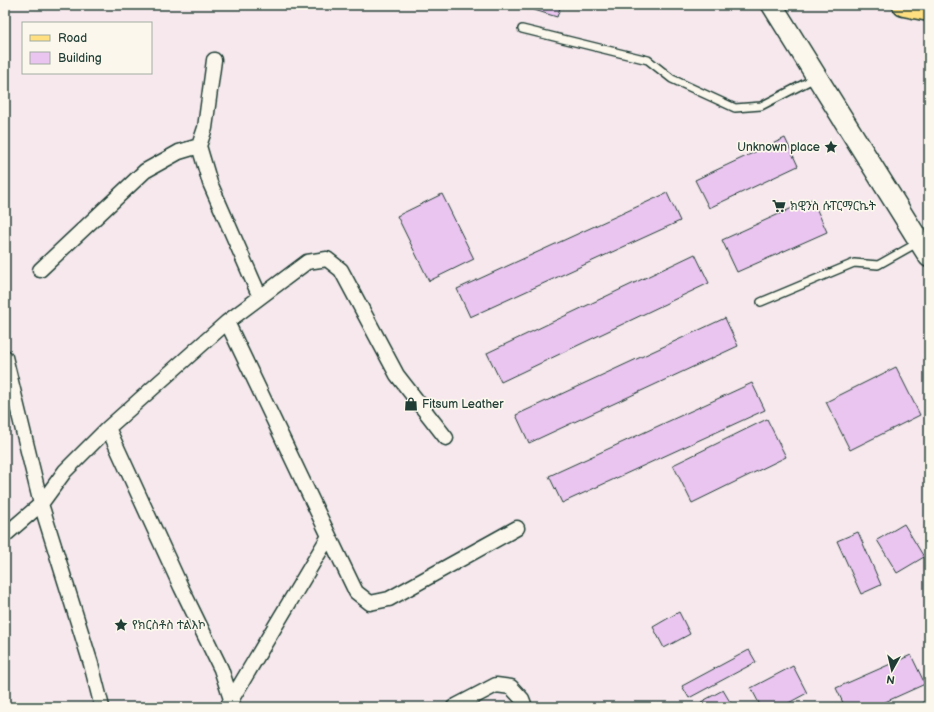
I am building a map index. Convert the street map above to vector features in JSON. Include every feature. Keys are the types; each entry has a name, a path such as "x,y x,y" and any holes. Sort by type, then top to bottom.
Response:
{"main road":[{"path":"904,5 929,10"}],"street":[{"path":"772,5 924,250"},
{"path":"214,60 205,128 199,146 210,183 260,297"},
{"path":"40,270 145,171 179,152 199,146"},
{"path":"5,535 41,504 65,471 108,428 227,322 307,262 327,259 341,270 397,375 446,438"},
{"path":"227,322 356,592 370,603 388,599 517,528"},
{"path":"5,357 41,504 91,664 102,707"},
{"path":"108,428 181,587 221,669 231,705"},
{"path":"231,705 329,536"},
{"path":"454,707 496,685 511,687 522,699 525,707"}],"lane":[{"path":"522,29 648,60 672,79 735,108 761,106 817,77"},
{"path":"761,302 854,263 878,265 924,250"}],"building":[{"path":"518,5 561,5 557,17"},
{"path":"785,138 798,166 709,208 695,180"},
{"path":"667,193 680,221 470,317 457,289"},
{"path":"442,194 474,259 429,281 397,216"},
{"path":"812,199 827,232 737,272 722,240"},
{"path":"695,254 709,283 501,382 487,353"},
{"path":"725,318 738,346 529,443 516,415"},
{"path":"896,367 920,415 850,450 826,402"},
{"path":"752,383 765,410 562,503 549,476"},
{"path":"767,419 786,457 692,503 673,465"},
{"path":"904,524 924,557 897,573 877,540"},
{"path":"858,532 881,585 861,594 837,541"},
{"path":"679,612 690,634 664,648 653,627"},
{"path":"749,650 756,662 689,698 682,686"},
{"path":"911,655 925,684 874,707 845,707 836,688"},
{"path":"793,666 807,693 781,707 761,707 751,688"},
{"path":"723,690 733,707 704,707 701,702"}],"place":[{"name":"Unknown place","path":"831,147"},
{"name":"ክዊንስ ሱፐርማርኬት","path":"779,206"},
{"name":"Fitsum Leather","path":"411,404"},
{"name":"የክርስቶስ ተልእኮ","path":"121,625"}]}
